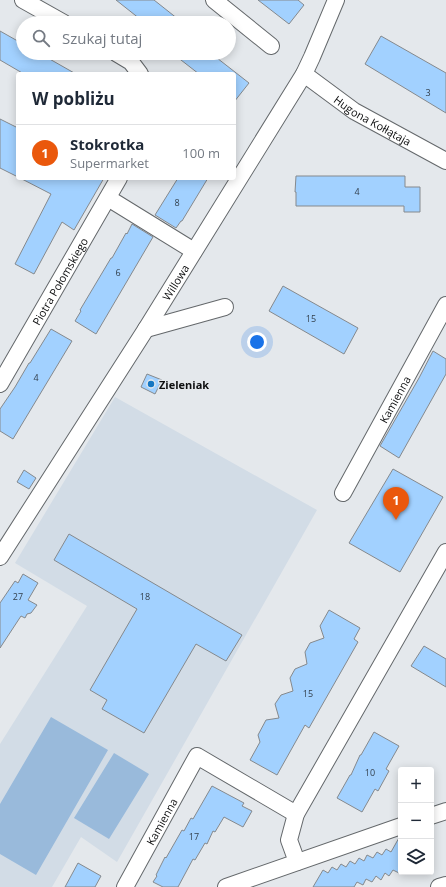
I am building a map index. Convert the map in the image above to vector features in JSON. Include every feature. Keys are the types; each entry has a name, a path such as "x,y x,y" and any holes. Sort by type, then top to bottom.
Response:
{"street":[{"path":"23,0 52,16"},
{"path":"214,0 234,16"},
{"name":"Willowa","path":"0,557 146,329 304,74 336,0"},
{"path":"236,18 271,46"},
{"path":"128,60 138,72"},
{"name":"Hugona Kołłątaja","path":"304,74 354,112 446,161"},
{"name":"Piotra Połomskiego","path":"0,384 118,180"},
{"path":"108,198 194,251"},
{"name":"Kamienna","path":"343,493 446,305"},
{"path":"146,329 225,307"},
{"path":"297,862 288,840 296,814 446,552"},
{"name":"Kamienna","path":"124,887 197,756 296,814"},
{"path":"434,815 446,811"},
{"path":"226,887 398,827"},
{"path":"439,887 446,885"}],"shaded area":[{"path":"115,397 317,510 117,862 81,837 52,887 0,887 0,744 87,606 15,563"},
{"path":"51,717 108,750 36,875 0,854 0,804"},
{"path":"114,753 149,774 109,839 74,818"}],"building":[{"path":"116,0 154,0 174,16 136,16"},
{"path":"258,0 298,0 304,5 289,24"},
{"path":"0,31 16,40 16,60 51,60 72,72 21,72 0,60"},
{"path":"381,36 446,73 446,113 365,64"},
{"path":"181,60 220,60 235,72 196,72"},
{"path":"236,73 249,83 236,99"},
{"path":"0,119 16,127 16,176 0,168"},
{"path":"296,176 405,176 405,187 420,187 420,212 404,212 404,206 296,206"},
{"path":"24,180 103,180 74,230 62,222 34,274 15,264 51,194"},
{"path":"177,180 207,180 182,221 176,228 155,215"},
{"path":"132,224 153,237 96,334 75,321 81,311 80,310"},
{"path":"283,286 358,328 344,354 269,311"},
{"path":"51,329 72,341 13,439 0,431 0,409"},
{"path":"433,351 446,359 446,374 399,458 380,446"},
{"name":"Zieleniak","path":"147,374 162,380 155,394 141,387"},
{"path":"393,469 443,497 400,572 349,543"},
{"path":"24,470 36,478 29,489 17,482"},
{"path":"69,534 242,635 226,661 196,644 144,733 102,709 107,700 90,690 137,609 54,560"},
{"path":"23,574 38,583 28,600 37,605 31,613 27,614 25,618 21,616 0,648 0,603 15,581 18,583"},
{"path":"329,610 360,628 354,639 358,642 309,728 305,725 277,775 250,760 260,742 258,735 266,720 279,718 275,704 281,695 293,691 290,678 295,669 307,664 305,652 310,643 324,638 320,626"},
{"path":"424,646 446,659 446,687 411,666"},
{"path":"374,732 399,746 386,769 389,771 378,791 375,789 362,812 337,798"},
{"path":"212,786 244,803 242,806 252,811 243,827 224,817 215,832 213,831 207,844 205,843 195,860 193,859 178,887 163,887 153,882 165,857 166,858 182,830 184,831 191,818 193,819"},
{"path":"398,840 398,872 393,870 389,876 385,873 381,880 376,876 372,882 366,879 363,885 357,882 354,887 313,887 323,870 328,873 332,867 337,870 341,864 346,867 350,861 355,864 359,858 364,861 367,855 373,858 377,852 382,855 386,849 391,852"},
{"path":"78,863 101,876 95,887 65,887"}],"place":[{"name":"Zieleniak","path":"151,384"},
{"name":"Stokrotka","path":"396,520"}]}
